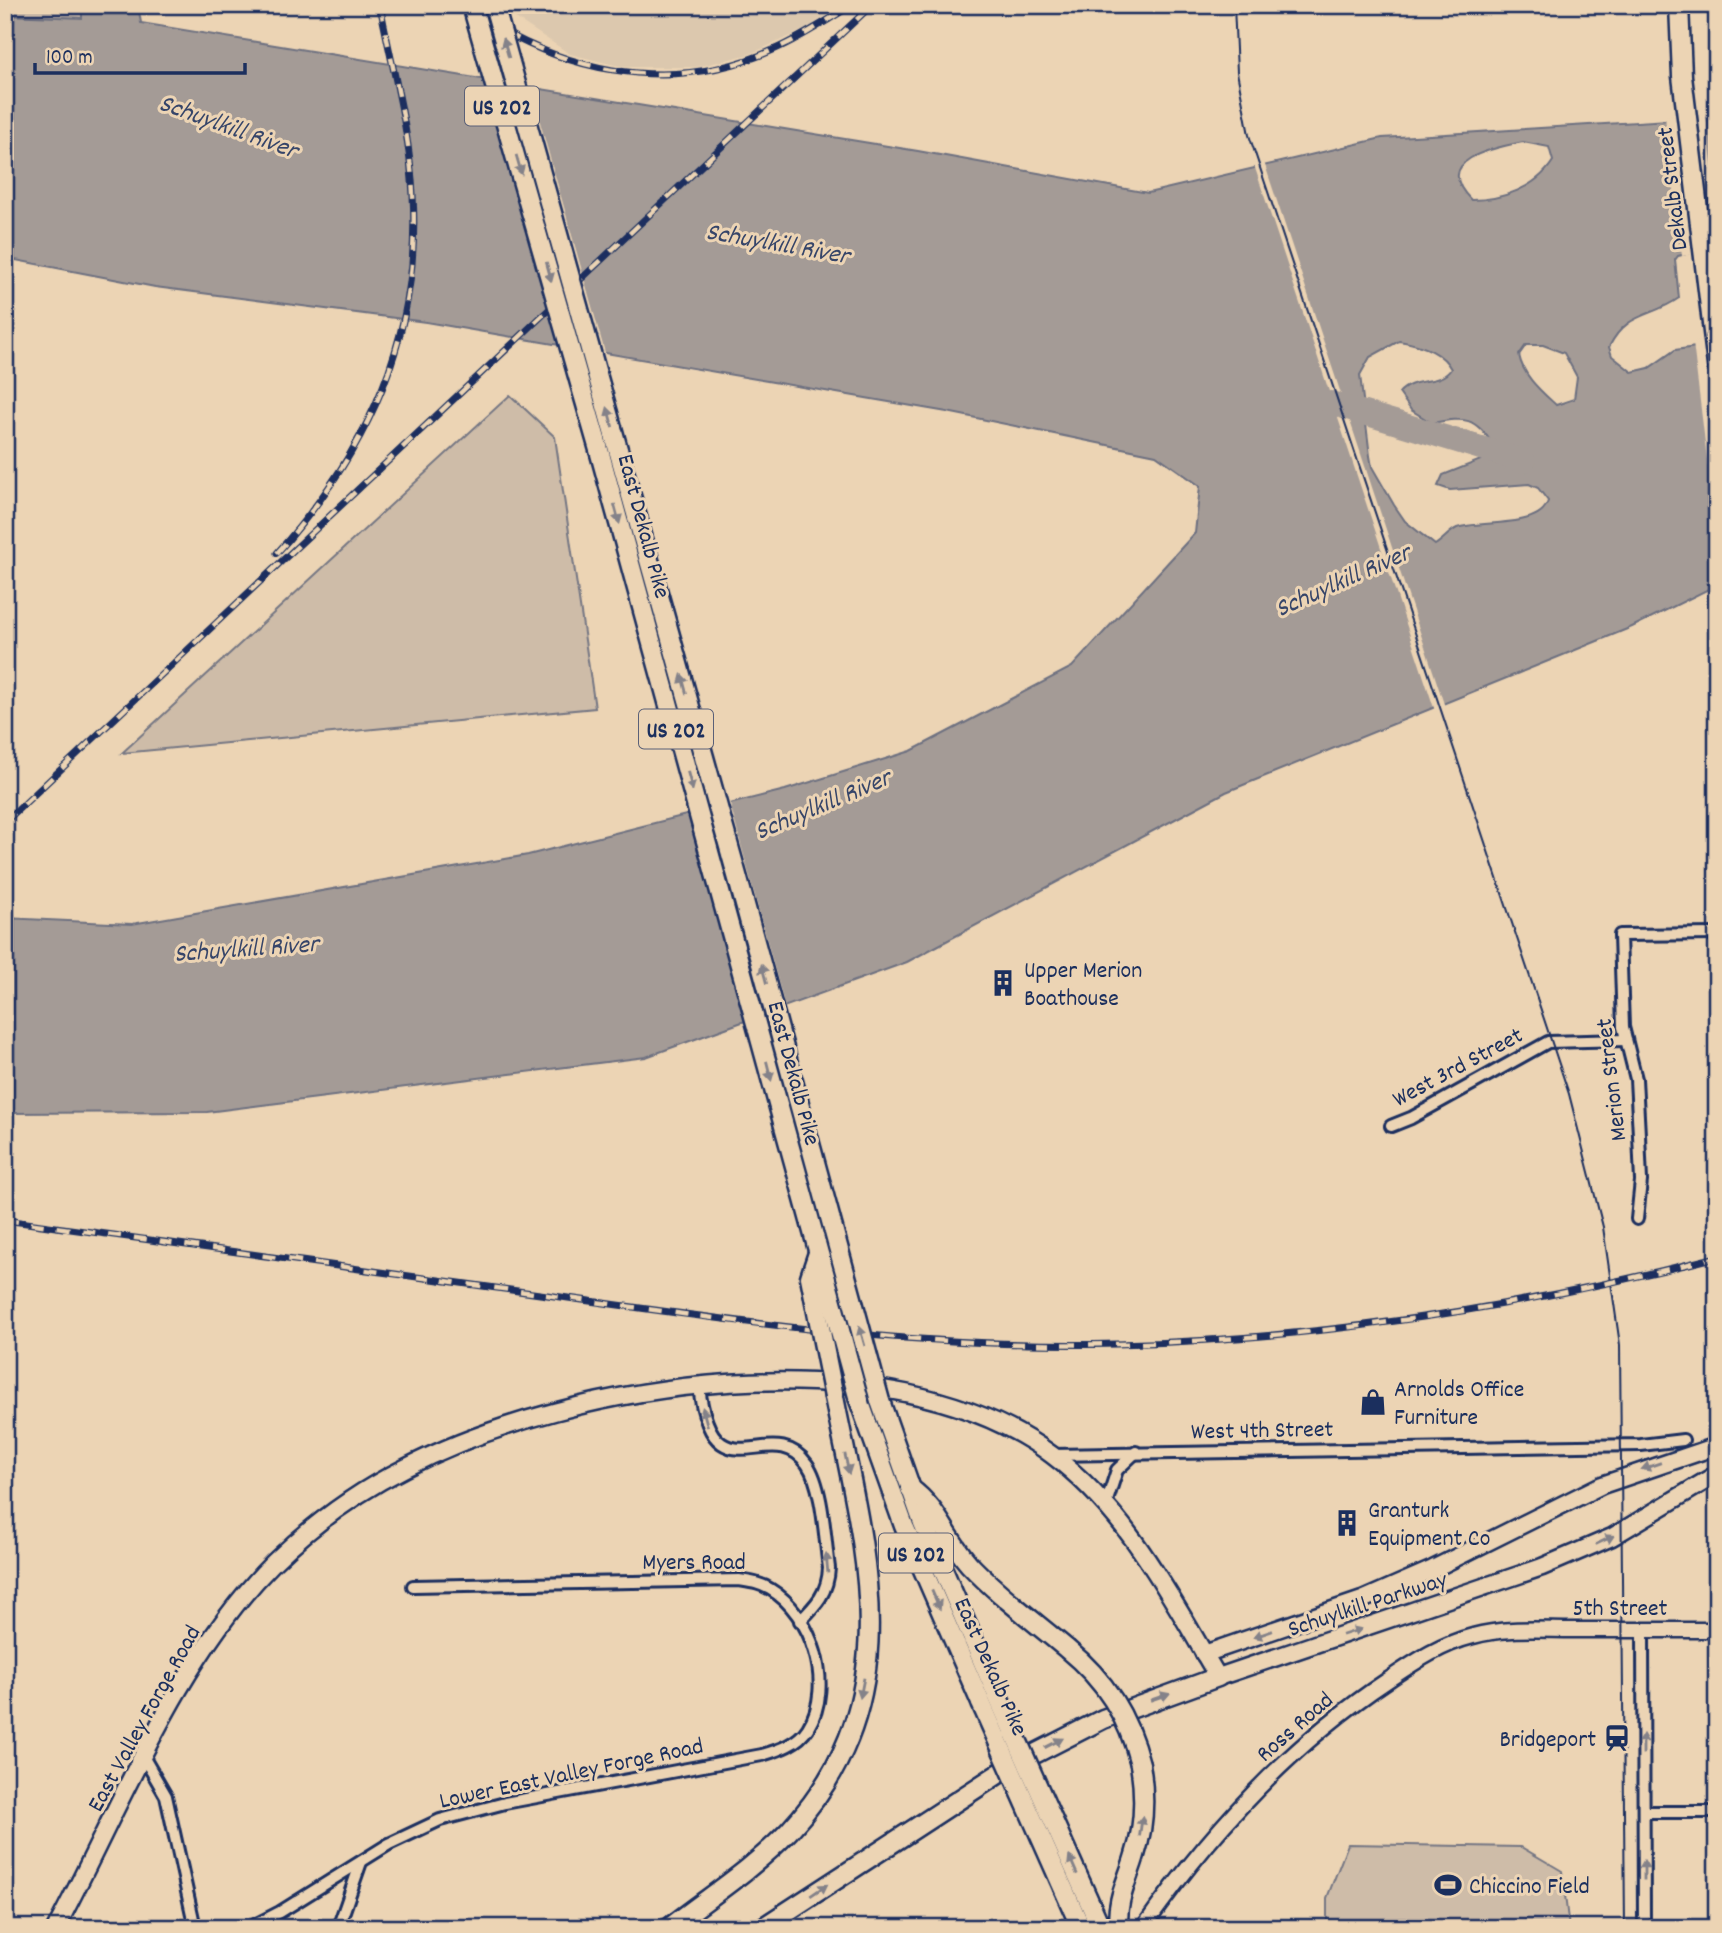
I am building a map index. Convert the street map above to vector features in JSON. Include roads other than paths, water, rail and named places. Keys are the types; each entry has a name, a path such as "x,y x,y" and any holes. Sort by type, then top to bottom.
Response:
{"highway":[{"name":"East Dekalb Pike","path":"472,5 531,206 859,1399 904,1526 1101,1928"},
{"name":"East Dekalb Pike","path":"494,5 880,1401 909,1488 989,1699 1081,1928"},
{"name":"Dekalb Street","path":"1679,5 1680,54 1717,365"},
{"path":"669,1928 747,1870 802,1816 833,1770 855,1717 868,1658 870,1594 860,1525 810,1278 818,1252"},
{"path":"909,1488 929,1502 968,1563 1067,1649 1108,1691 1128,1726 1140,1764 1144,1799 1136,1853 1120,1895 1119,1928"},
{"path":"762,1928 959,1798 1020,1762 1103,1719 1218,1676"}],"main road":[{"name":"East Valley Forge Road","path":"56,1928 195,1663 238,1602 289,1548 341,1506 404,1468 485,1434 573,1408 699,1387 828,1382 912,1392 985,1416 1052,1455 1106,1504 1149,1562 1218,1676"},
{"name":"Schuylkill Parkway","path":"1204,1654 1362,1600 1433,1569 1602,1485 1717,1447"},
{"name":"Schuylkill Parkway","path":"1218,1676 1542,1567 1612,1536 1717,1474"},
{"path":"1689,1491 1717,1492"}],"street":[{"name":"Merion Street","path":"1637,1219 1641,1193 1636,1079 1623,1027 1620,935 1717,934"},
{"name":"West 3rd Street","path":"1391,1126 1411,1118 1548,1042 1626,1040"},
{"path":"699,1387 704,1420 719,1443 734,1448 775,1447 793,1451 812,1472 829,1568 828,1583 819,1602 800,1621"},
{"name":"West 4th Street","path":"1052,1455 1641,1445 1683,1440"},
{"path":"1106,1504 1117,1470 1136,1452"},
{"name":"Myers Road","path":"413,1586 739,1580 758,1583 772,1590 800,1621"},
{"name":"Lower East Valley Forge Road","path":"249,1928 413,1831 471,1810 783,1749 808,1728 820,1687 818,1663 800,1621"},
{"name":"5th Street","path":"1523,1630 1717,1630"},
{"name":"Ross Road","path":"1143,1928 1222,1825 1254,1790 1325,1726 1367,1694 1436,1649 1475,1635 1523,1630"},
{"path":"1643,1630 1644,1928"},
{"path":"144,1758 166,1796 195,1928"},
{"path":"1643,1812 1717,1812"},
{"path":"338,1928 361,1862"}],"water":[{"path":"82,5 138,5 141,23 918,151 1148,193 1382,138 1717,117 1717,247 1678,256 1675,260 1679,298 1632,321 1616,335 1609,347 1612,356 1632,372 1649,368 1675,350 1717,344 1717,585 1632,627 1226,792 907,962 646,1057 207,1112 5,1113 5,918 132,924 528,855 785,790 911,751 1072,667 1195,533 1200,486 1156,455 947,412 426,322 155,287 5,258 5,15 82,18","holes":["1523,142 1549,147 1553,161 1546,170 1517,191 1494,198 1471,200 1460,186 1458,175 1462,166 1482,152","1399,341 1421,346 1442,357 1451,369 1446,374 1440,378 1411,384 1399,393 1411,410 1432,423 1462,420 1475,424 1495,447 1481,460 1443,475 1438,486 1450,490 1529,484 1538,488 1548,501 1543,510 1522,520 1457,528 1435,545 1405,521 1372,467 1360,375 1370,357","1526,345 1543,345 1564,353 1577,377 1574,399 1556,405 1529,376 1519,355"]}],"waterway":[{"name":"Schuylkill River","path":"1331,403 1524,461"}],"tram line":[{"path":"1234,5 1237,72 1249,135 1569,1094 1603,1227 1620,1345 1625,1928"}],"railway":[{"path":"277,553 310,514 363,431 398,343 408,296 413,246 411,171 380,5"},
{"path":"463,5 498,28 573,61 612,70 653,74 693,72 733,64 773,50 852,5"},
{"path":"5,822 872,5"},
{"path":"5,1220 760,1324 903,1338 1045,1344 1193,1341 1344,1328 1494,1306 1717,1257"}],"place":[{"name":"Upper Merion Boathouse","path":"1003,983"},
{"name":"Arnolds Office Furniture","path":"1373,1402"},
{"name":"Granturk Equipment Co","path":"1347,1523"},
{"name":"Bridgeport","path":"1617,1738"},
{"name":"Chiccino Field","path":"1448,1885"}]}
